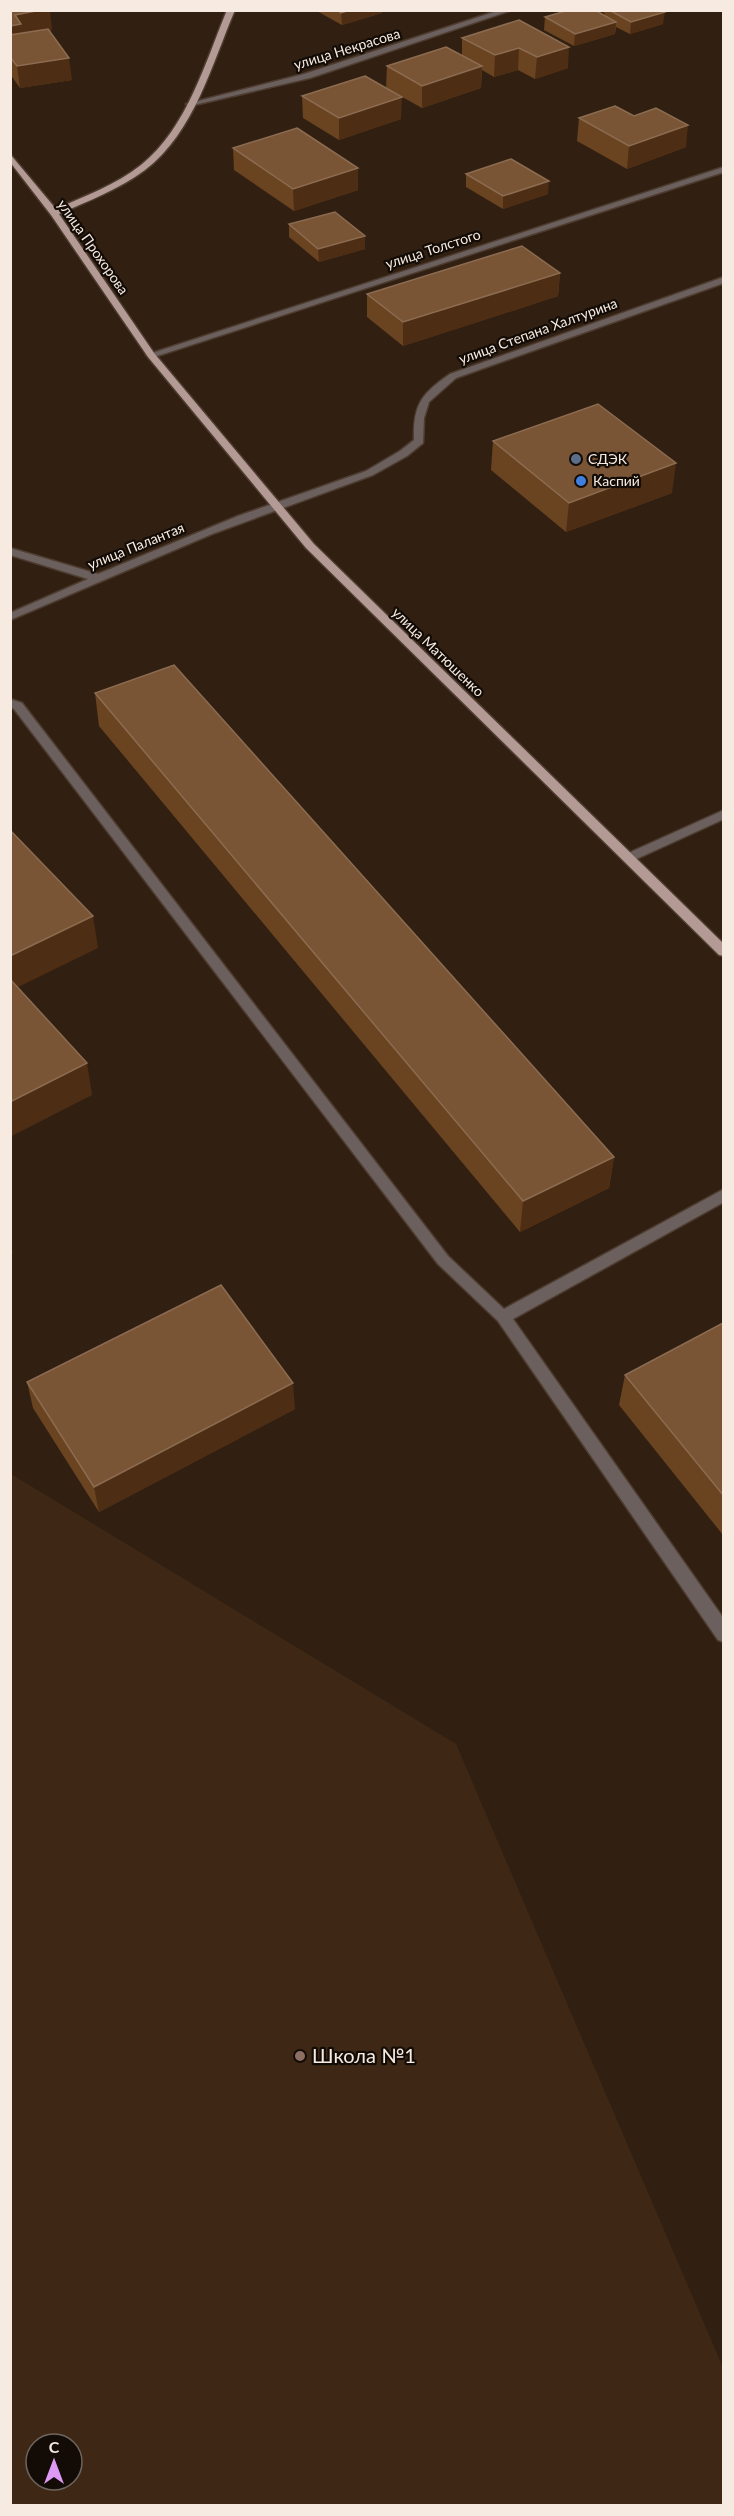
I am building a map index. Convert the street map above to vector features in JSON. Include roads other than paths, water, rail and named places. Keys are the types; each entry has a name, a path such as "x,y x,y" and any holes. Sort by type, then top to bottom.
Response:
{"main road":[{"path":"54,213 115,186 146,165 170,139 190,104 231,10"},
{"name":"улица Прохорова","path":"10,156 54,213 151,355"},
{"name":"улица Матюшенко","path":"151,355 275,506 353,590 723,952"}],"street":[{"name":"улица Некрасова","path":"190,104 307,76 509,10"},
{"name":"улица Толстого","path":"151,355 723,169"},
{"name":"улица Степана Халтурина","path":"275,506 367,474 403,456 419,441 417,417 428,394 453,376 723,280"},
{"name":"улица Палантая","path":"10,616 275,506"},
{"path":"10,550 98,578"},
{"path":"10,703 18,706 443,1260 503,1317 723,1634"},
{"path":"628,858 723,814"},
{"path":"503,1317 723,1195"}],"place":[{"name":"СДЭК","path":"576,459"},
{"name":"Каспий","path":"581,481"},
{"name":"Школа №1","path":"300,2056"}]}
